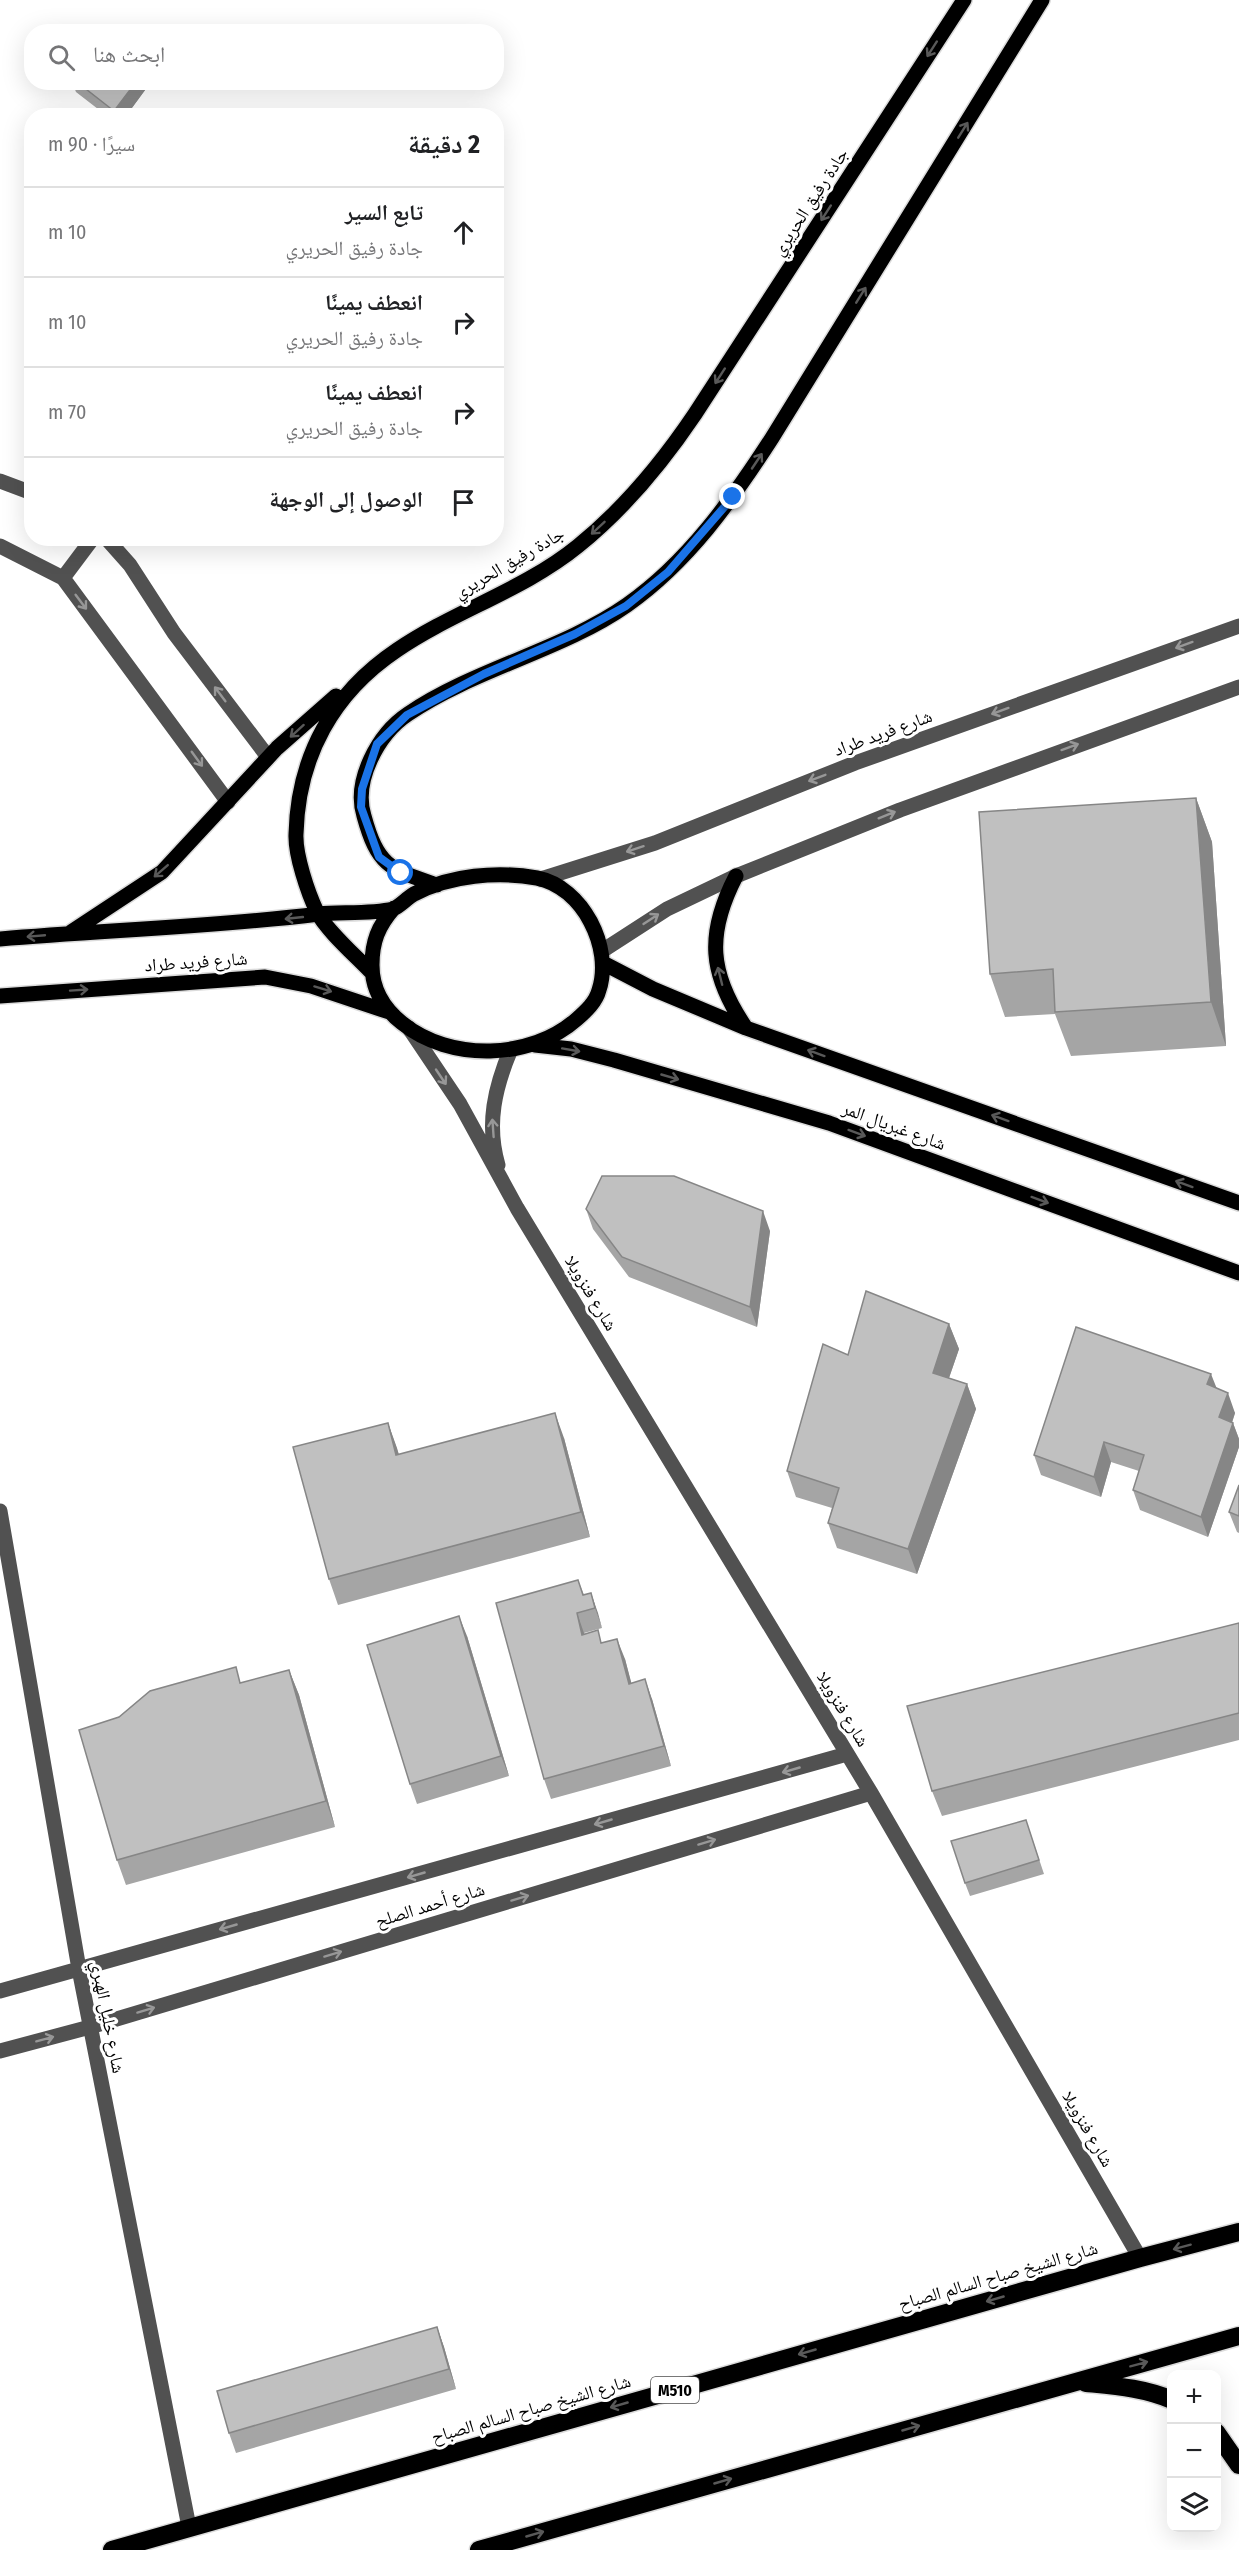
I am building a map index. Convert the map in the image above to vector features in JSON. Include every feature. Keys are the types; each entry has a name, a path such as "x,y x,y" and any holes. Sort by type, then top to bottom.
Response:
{"highway":[{"name":"شارع الشيخ صباح السالم الصباح","path":"112,2550 1140,2258 1239,2232"},
{"path":"479,2550 1239,2336"},
{"path":"1075,2382 1126,2387 1152,2392 1167,2398"},
{"path":"1221,2439 1239,2465"}],"main road":[{"name":"جادة رفيق الحريري","path":"372,973 318,915 304,875 296,836 306,768 330,714 374,667 423,633 527,579 577,547 650,476 695,414 964,0"},
{"path":"437,885 401,873 379,857 361,807 362,789 377,744 407,715 484,674 575,634 626,606 668,572 702,535 733,497 772,438 1042,0"},
{"path":"70,933 162,872 268,757 321,709 374,667"},
{"path":"507,874 541,879 566,894 587,915 596,932 603,957 599,991 590,1008 561,1032 511,1049 478,1052 453,1049 430,1040 409,1028 389,1012 375,987 372,973 372,950 383,920 394,908 414,894 437,885 472,877 507,874"},
{"path":"736,876 723,900 716,926 715,954 720,980 731,1005 746,1028"},
{"name":"شارع فريد طراد","path":"0,939 296,919 394,908"},
{"path":"603,957 653,989 746,1028 1239,1203"},
{"name":"شارع فريد طراد","path":"0,996 265,977 311,986 389,1012"},
{"name":"شارع غبريال المر","path":"527,1044 571,1049 614,1060 829,1123 1239,1273"}],"street":[{"path":"0,481 24,490"},
{"path":"0,546 63,578 228,802"},
{"path":"63,578 87,546"},
{"path":"113,546 130,565 174,633 268,757"},
{"name":"شارع فريد طراد","path":"541,879 655,843 855,763 1239,626"},
{"path":"603,957 667,909 736,876 910,806 1239,687"},
{"name":"شارع فنزويلا","path":"409,1028 460,1104 504,1185 848,1754 1140,2258"},
{"name":"شارع فنزويلا","path":"504,1185 494,1152 492,1117 498,1082 511,1049"},
{"name":"شارع خليل الهبري","path":"0,1511 79,1969 189,2527"},
{"name":"شارع أحمد الصلح","path":"0,1991 848,1754"},
{"name":"شارع أحمد الصلح","path":"0,2051 90,2027 871,1793"}],"building":[{"path":"87,90 130,90 116,108 110,108"},
{"path":"1196,798 1211,1002 1055,1012 1053,969 990,974 979,812"},
{"path":"602,1176 674,1176 763,1211 750,1307 622,1257 586,1209"},
{"path":"866,1291 949,1324 933,1373 967,1384 908,1549 828,1523 839,1488 787,1471 823,1344 848,1355"},
{"path":"1076,1327 1211,1374 1207,1384 1228,1393 1219,1417 1233,1423 1201,1517 1133,1490 1144,1455 1104,1442 1094,1477 1034,1455"},
{"path":"555,1413 581,1512 329,1579 293,1447 388,1423 396,1455"},
{"path":"1239,1485 1239,1516 1229,1512"},
{"path":"578,1580 583,1595 591,1593 595,1608 577,1613 582,1635 598,1630 601,1643 617,1639 629,1684 645,1679 664,1746 544,1779 496,1603"},
{"path":"459,1616 501,1756 410,1784 367,1645"},
{"path":"1239,1623 1239,1713 932,1791 907,1706"},
{"path":"236,1667 240,1683 289,1670 326,1801 117,1860 79,1730 119,1717 150,1691"},
{"path":"1026,1820 1039,1860 965,1883 951,1841"},
{"path":"437,2327 449,2369 229,2433 217,2391"}],"route":[{"path":"401,873 379,857 361,807 362,789 377,744 407,715 484,674 575,634 626,606 668,572 733,497"}]}
